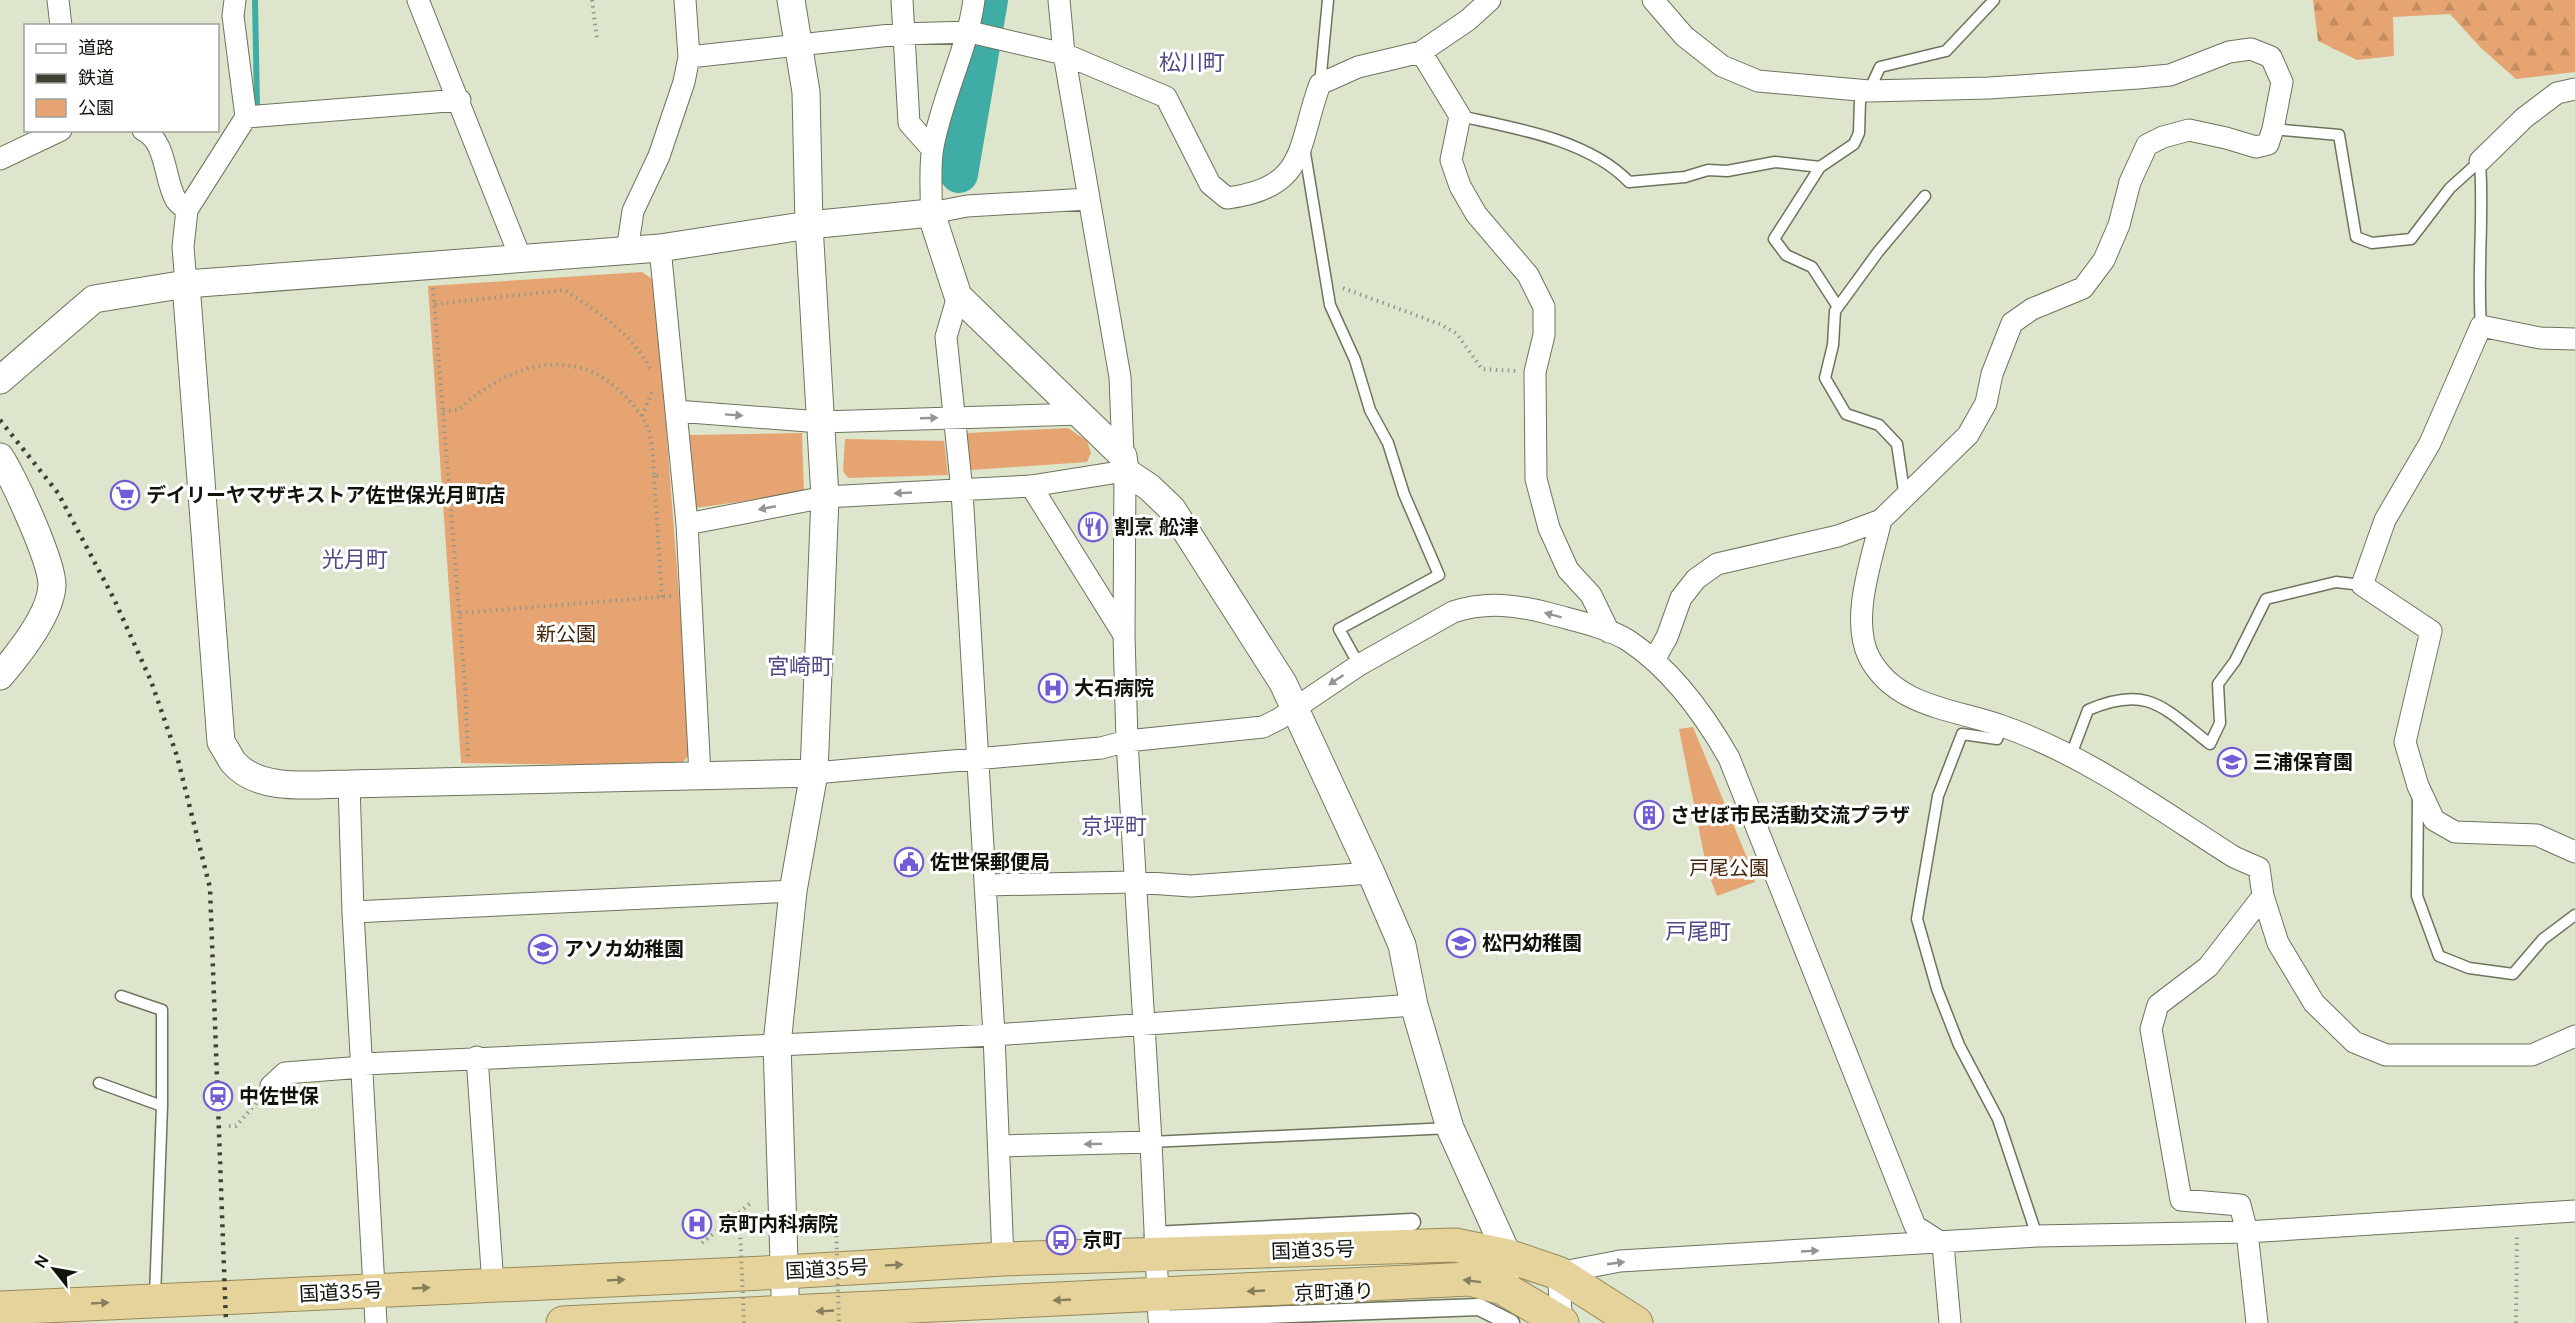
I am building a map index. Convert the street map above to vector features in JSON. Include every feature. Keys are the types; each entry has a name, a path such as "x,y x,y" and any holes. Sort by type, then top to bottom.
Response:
{"highway":[{"name":"国道35号","path":"0,1308 784,1272 1003,1259 1154,1244 1455,1245 1508,1256 1558,1273 1636,1323"},
{"name":"国道35号","path":"563,1323 1158,1313 1470,1279 1503,1288 1562,1323"}],"street":[{"path":"58,0 61,24"},
{"path":"235,0 233,16 246,117 187,210 183,246 221,742 234,763 250,774 273,783 350,784 814,772 1101,748 1127,741 1263,727 1359,665 1453,612 1491,604 1538,610 1609,632 1627,640 1654,660 1708,722 1728,758 1915,1226 1943,1244"},
{"path":"418,0 521,259"},
{"path":"627,251 633,211 659,156 684,82 689,57 685,0"},
{"path":"786,1318 777,1044 793,891 814,772 825,497 809,225 806,92 791,0"},
{"path":"902,0 909,123 932,149"},
{"path":"974,0 970,32 946,97 932,149 931,213 958,296 1080,414 1124,464 1173,509 1283,682 1402,945 1414,1005 1450,1128 1508,1256 1503,1288"},
{"path":"1059,0 1064,54 1120,377 1124,464 1124,635 1127,741 1142,1023 1151,1142 1158,1313"},
{"path":"1653,0 1684,36 1722,66 1758,81 1869,91 1989,88 2170,75 2229,52 2251,49 2271,57 2282,82 2268,144 2256,147 2189,130 2163,137 2147,145 2130,182 2119,225 2104,260 2083,288 2032,309 2012,323 1992,374 1986,403 1968,435 1905,498 1881,520 1838,536 1717,564 1696,579 1681,598 1667,637 1654,660"},
{"path":"689,57 905,34 970,32 1064,54 1166,97 1210,184 1227,198 1261,193 1281,179 1295,163 1320,84 1358,67 1421,52 1468,20 1485,1"},
{"path":"1421,52 1460,116 1451,159 1460,186 1476,214 1528,275 1544,307 1544,335 1535,372 1536,479 1549,528 1568,570 1591,595 1609,632"},
{"path":"2480,161 2540,105 2557,93 2575,89"},
{"path":"246,117 459,100"},
{"path":"0,159 57,132"},
{"path":"146,132 158,147 176,199 187,210"},
{"path":"0,380 94,299 186,284 660,248 809,225 931,213 967,206 1088,199"},
{"path":"660,248 665,381 676,411 687,524 700,775"},
{"path":"958,296 946,338 962,491 994,1035 1003,1259"},
{"path":"2575,339 2540,338 2481,326 2430,442 2385,520 2362,585 2431,631 2405,742 2418,786 2434,820 2455,832 2537,835 2575,852"},
{"path":"676,411 821,422 1080,414"},
{"path":"0,457 41,545 52,585 46,608 18,654 0,676"},
{"path":"687,524 825,497 1031,486 1124,464"},
{"path":"1031,486 1124,635"},
{"path":"1881,520 1860,612 1868,656 1887,682 1925,705 2002,726 2071,755 2234,857 2259,868 2263,896 2278,943 2314,1003 2354,1042 2386,1055 2532,1055 2575,1036"},
{"path":"350,784 353,912 376,1323"},
{"path":"985,885 1135,882 1191,886 1371,873"},
{"path":"353,912 793,891"},
{"path":"2257,1323 2247,1232 2240,1205 2181,1200 2151,1029 2158,1005 2208,967 2263,896"},
{"path":"272,1086 285,1073 363,1065 477,1057 994,1035 1414,1005"},
{"path":"477,1057 493,1285"},
{"path":"999,1146 1151,1142"},
{"path":"1562,1323 1558,1273 1620,1261 1943,1244 2037,1236 2247,1232 2575,1211"},
{"path":"1154,1244 1412,1222"},
{"path":"1943,1244 1950,1323"},
{"name":"京町通り","path":"1158,1313 1479,1307 1511,1323"}],"lane":[{"path":"1320,84 1328,0"},
{"path":"1838,307 1812,267 1786,255 1774,239 1820,167 1854,144 1859,133 1860,100 1869,91 1880,67 1946,51 1994,0"},
{"path":"1460,116 1538,133 1583,152 1620,172 1629,182 1684,177 1708,170 1727,171 1775,162 1820,167"},
{"path":"2273,129 2339,135 2356,237 2372,243 2411,239 2450,188 2480,161"},
{"path":"1303,140 1330,305 1355,360 1370,410 1388,443 1404,494 1439,575 1339,629 1359,665"},
{"path":"2480,161 2483,206 2479,295 2481,326"},
{"path":"1905,498 1897,444 1879,425 1846,414 1825,378 1833,345 1835,310 1878,252 1925,195"},
{"path":"2071,755 2088,710 2113,699 2155,701 2210,744 2220,723 2218,684 2235,661 2266,599 2336,582 2362,585"},
{"path":"2002,726 1997,739 1962,734 1938,796 1917,919 1937,989 1959,1045 1998,1119 2037,1236"},
{"path":"2418,786 2416,896 2439,956 2469,968 2513,974 2543,939 2575,915"},
{"path":"121,996 162,1010 162,1107 155,1300"},
{"path":"99,1083 162,1107"},
{"path":"1151,1142 1450,1128"}],"path":[{"path":"592,0 597,39"},
{"path":"1321,250 1336,285 1457,334 1482,369 1535,372"},
{"path":"432,267 460,613 469,781"},
{"path":"435,304 565,290 623,332 665,381 642,416"},
{"path":"443,411 458,410 473,396 506,376 548,365 568,363 590,369 614,385 646,423 654,476 663,597"},
{"path":"654,476 682,473"},
{"path":"460,613 691,595"},
{"path":"229,1126 236,1126 272,1086"},
{"path":"702,1243 728,1219 753,1201"},
{"path":"2516,1323 2518,1213"},
{"path":"822,1214 836,1223"},
{"path":"728,1219 740,1228 836,1223"},
{"path":"836,1223 839,1323"},
{"path":"740,1228 744,1323"}],"green space":[{"path":"2313,0 2575,0 2575,72 2516,79 2481,48 2450,14 2393,17 2394,56 2357,60 2318,41"},
{"name":"新公園","path":"642,272 655,281 691,753 679,766 461,763 428,286"},
{"path":"1068,428 1087,441 1091,453 1087,462 971,470 967,433"},
{"path":"802,433 804,493 695,508 688,435"},
{"path":"845,439 944,441 948,475 848,478 843,471"},
{"name":"戸尾公園","path":"1693,727 1753,872 1755,882 1717,896 1707,870 1679,729"}],"waterway":[{"path":"255,0 257,105"},
{"path":"959,174 989,0"}],"railway":[{"path":"0,420 58,493 114,599 151,681 177,756 210,888 226,1323"}],"place":[{"name":"デイリーヤマザキストア佐世保光月町店","path":"125,495"},
{"name":"割烹 舩津","path":"1093,527"},
{"name":"大石病院","path":"1053,688"},
{"name":"三浦保育園","path":"2232,762"},
{"name":"させぼ市民活動交流プラザ","path":"1649,815"},
{"name":"佐世保郵便局","path":"909,862"},
{"name":"松円幼稚園","path":"1461,943"},
{"name":"アソカ幼稚園","path":"543,949"},
{"name":"中佐世保","path":"218,1096"},
{"name":"京町内科病院","path":"697,1224"},
{"name":"京町","path":"1061,1240"}],"district":[{"name":"松川町","path":"1192,62"},
{"name":"光月町","path":"355,559"},
{"name":"宮崎町","path":"800,666"},
{"name":"京坪町","path":"1114,826"},
{"name":"戸尾町","path":"1698,931"}]}
